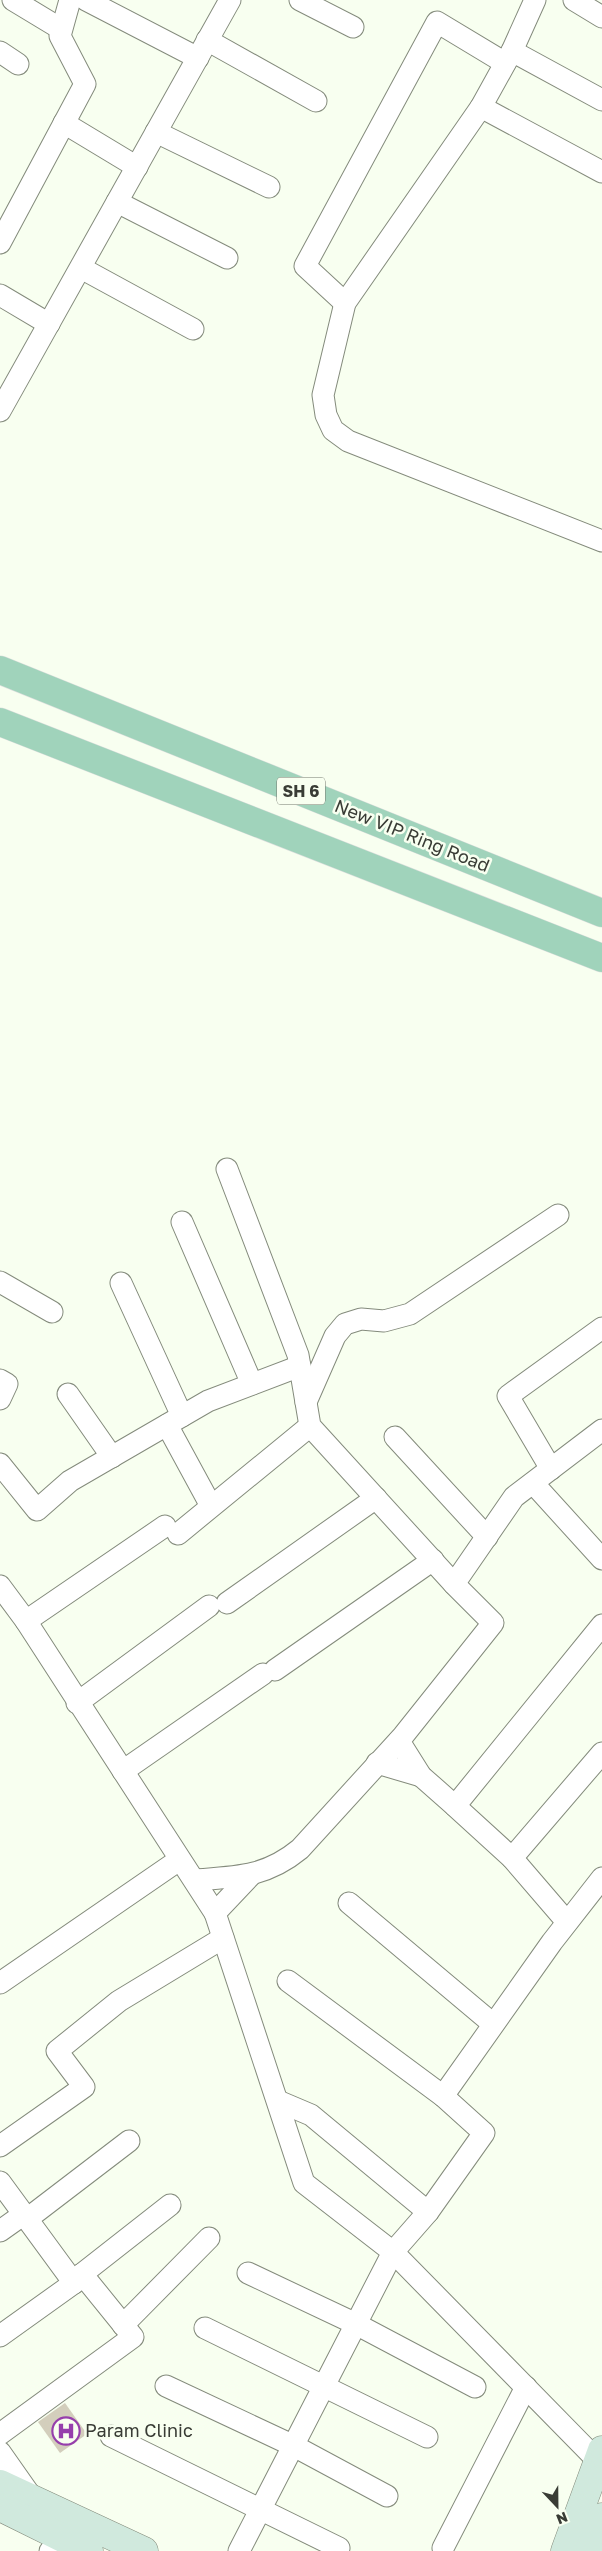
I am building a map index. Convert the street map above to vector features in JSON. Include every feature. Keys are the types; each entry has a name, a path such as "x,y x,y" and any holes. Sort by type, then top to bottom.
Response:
{"main road":[{"name":"New VIP Ring Road","path":"0,670 602,913"},
{"name":"SH 6","path":"0,722 602,958"},
{"path":"454,899 470,859"}],"street":[{"path":"13,0 61,29"},
{"path":"0,243 85,84 60,36 70,0"},
{"path":"86,0 202,49 316,101"},
{"path":"2,404 49,324 230,0"},
{"path":"300,0 353,27"},
{"path":"535,0 509,57 481,107 345,303 323,395 326,415 333,430 348,441 602,540"},
{"path":"574,0 602,17"},
{"path":"345,303 304,266 437,22 602,100"},
{"path":"0,52 18,64"},
{"path":"481,107 602,172"},
{"path":"64,123 137,167"},
{"path":"156,132 269,187"},
{"path":"117,202 227,258"},
{"path":"80,268 193,329"},
{"path":"0,295 49,324"},
{"path":"195,1880 250,1876 286,1861 399,1741 493,1623 454,1584 310,1426 298,1355 227,1169"},
{"path":"306,1402 335,1336 345,1324 361,1319 384,1320 410,1314 558,1215"},
{"path":"182,1222 252,1384"},
{"path":"0,1282 52,1312"},
{"path":"121,1283 211,1506"},
{"path":"551,1469 508,1396 602,1328"},
{"path":"0,1464 36,1510 70,1481 208,1401 300,1366"},
{"path":"0,1380 7,1384 0,1400"},
{"path":"68,1394 112,1457"},
{"path":"26,1620 211,1506 310,1426"},
{"path":"454,1584 514,1497 602,1430"},
{"path":"395,1437 487,1537"},
{"path":"532,1483 602,1559"},
{"path":"77,1703 376,1498"},
{"path":"123,1770 432,1560"},
{"path":"0,1586 26,1620 77,1703 123,1770 179,1860 195,1880 215,1913 304,2183 393,2252 526,2387 600,2456 565,2551"},
{"path":"455,1806 602,1625"},
{"path":"399,1741 420,1776 512,1858 567,1922"},
{"path":"512,1858 602,1753"},
{"path":"377,1763 420,1776"},
{"path":"0,1982 179,1860"},
{"path":"215,1913 250,1876"},
{"path":"443,2096 567,1922 602,1878"},
{"path":"349,1903 493,2024"},
{"path":"0,2146 84,2087 57,2050 119,2001 224,1938"},
{"path":"238,2551 393,2252 428,2212 484,2133 443,2096 288,1981"},
{"path":"278,2101 311,2115 428,2212"},
{"path":"0,2231 25,2217 129,2142"},
{"path":"0,2182 25,2217 78,2279 133,2337 0,2434"},
{"path":"0,2336 78,2279 170,2205"},
{"path":"123,2325 209,2238"},
{"path":"248,2273 356,2324 475,2387"},
{"path":"206,2328 427,2437"},
{"path":"166,2386 294,2446 387,2496"},
{"path":"443,2548 526,2387"},
{"path":"110,2436 339,2548"},
{"path":"0,2452 8,2501 56,2544 89,2551"},
{"path":"8,2501 144,2551"},
{"path":"589,2551 602,2517"}],"building":[{"path":"65,2403 87,2434 60,2453 38,2422"}],"place":[{"name":"Param Clinic","path":"66,2431"}]}
